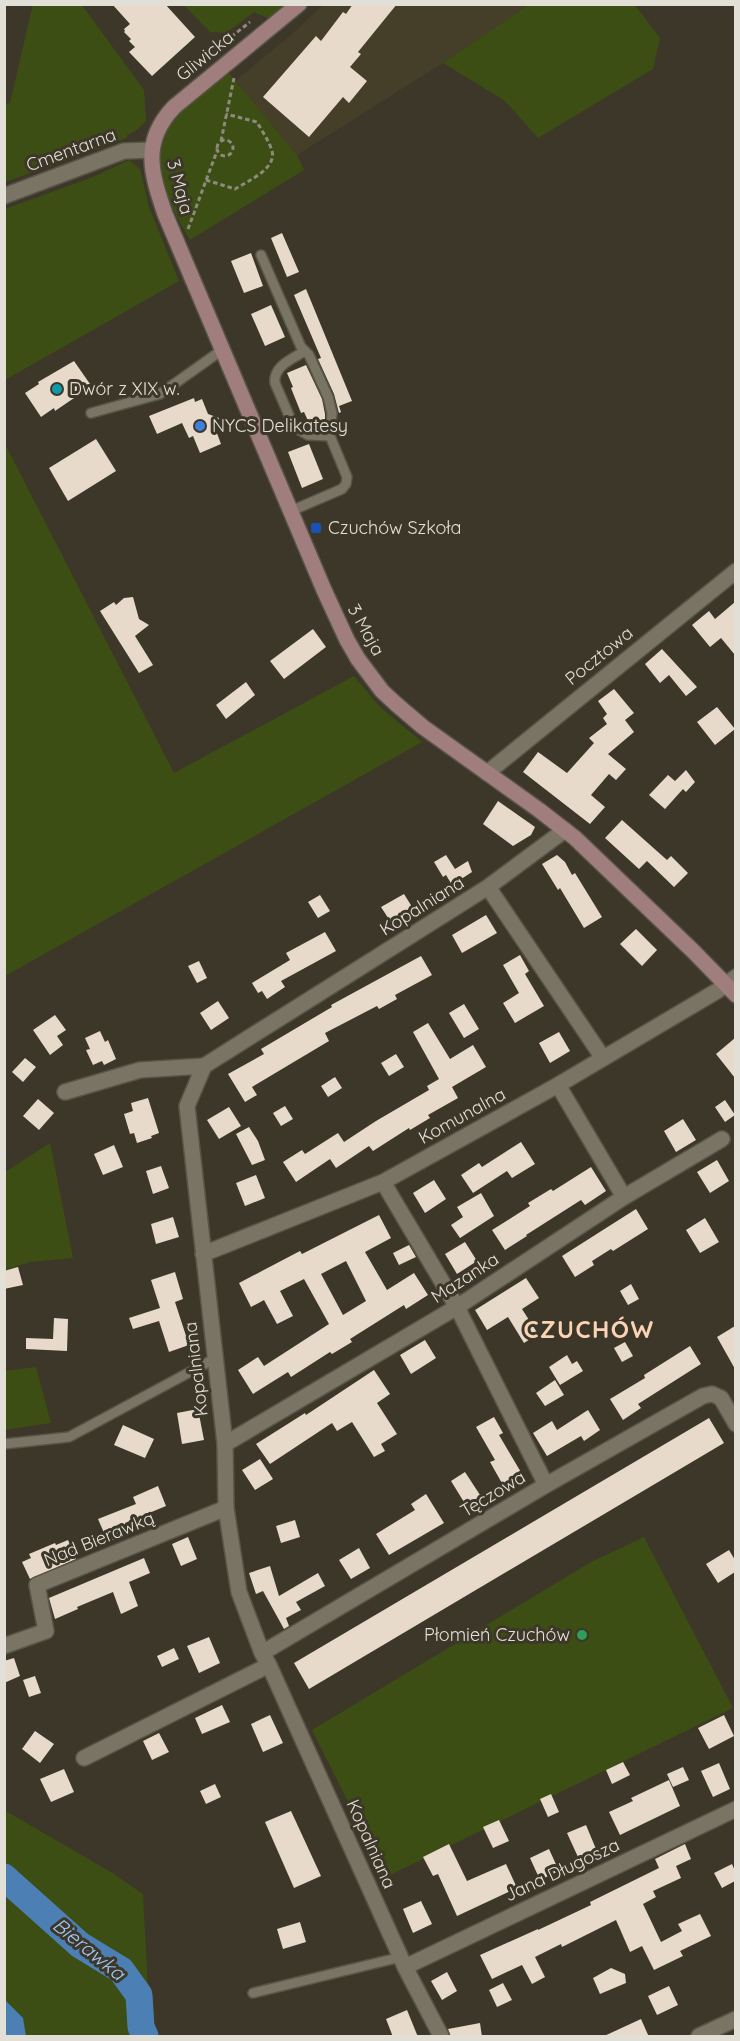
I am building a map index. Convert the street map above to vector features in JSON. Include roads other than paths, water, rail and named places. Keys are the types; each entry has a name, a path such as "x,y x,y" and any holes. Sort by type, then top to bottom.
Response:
{"main road":[{"name":"Gliwicka","path":"152,150 154,135 159,124 174,107 299,4"},
{"name":"3 Maja","path":"152,150 154,179 165,214 338,622 369,675 382,691 409,716 565,830 732,986"}],"street":[{"name":"Cmentarna","path":"4,196 124,151 152,150"},
{"name":"Pocztowa","path":"488,773 735,571"},
{"name":"Kopalniana","path":"65,1092 140,1070 204,1066 488,887 565,830"},
{"path":"488,887 603,1058"},
{"name":"Komunalna","path":"203,1254 383,1182 732,986"},
{"name":"Kopalniana","path":"204,1066 187,1106 225,1444 226,1508 239,1592 266,1659 403,1962 441,2037"},
{"path":"558,1085 624,1197"},
{"name":"Mazanka","path":"225,1444 457,1307 624,1197 722,1139"},
{"path":"383,1182 457,1307 546,1485"},
{"name":"Tęczowa","path":"266,1659 546,1485 707,1395 721,1398 735,1424"},
{"name":"Nad Bierawką","path":"4,1646 46,1631 37,1585 226,1508"},
{"path":"84,1758 266,1659"},
{"name":"Jana Długosza","path":"403,1962 735,1809"},
{"path":"699,2037 735,2019"}],"lane":[{"path":"261,255 301,347 309,355 328,397 332,413 330,436 347,477 342,489 291,512"},
{"path":"91,413 160,394 222,350"},
{"path":"305,351 276,371 275,384 294,427 308,435 330,436"},
{"path":"4,1444 69,1437 214,1359"},
{"path":"253,1993 403,1962"}],"water":[{"path":"4,1999 23,2018 26,2036 5,2036"}],"waterway":[{"name":"Bierawka","path":"4,1877 80,1945 121,1970 139,1995 141,2027 145,2036"}],"place":[{"name":"Dwór z XIX w.","path":"57,389"},
{"name":"NYCS Delikatesy","path":"200,426"},
{"name":"Czuchów Szkoła","path":"316,528"},
{"name":"Płomień Czuchów","path":"582,1635"}],"district":[{"name":"CZUCHÓW","path":"589,1330"}]}
